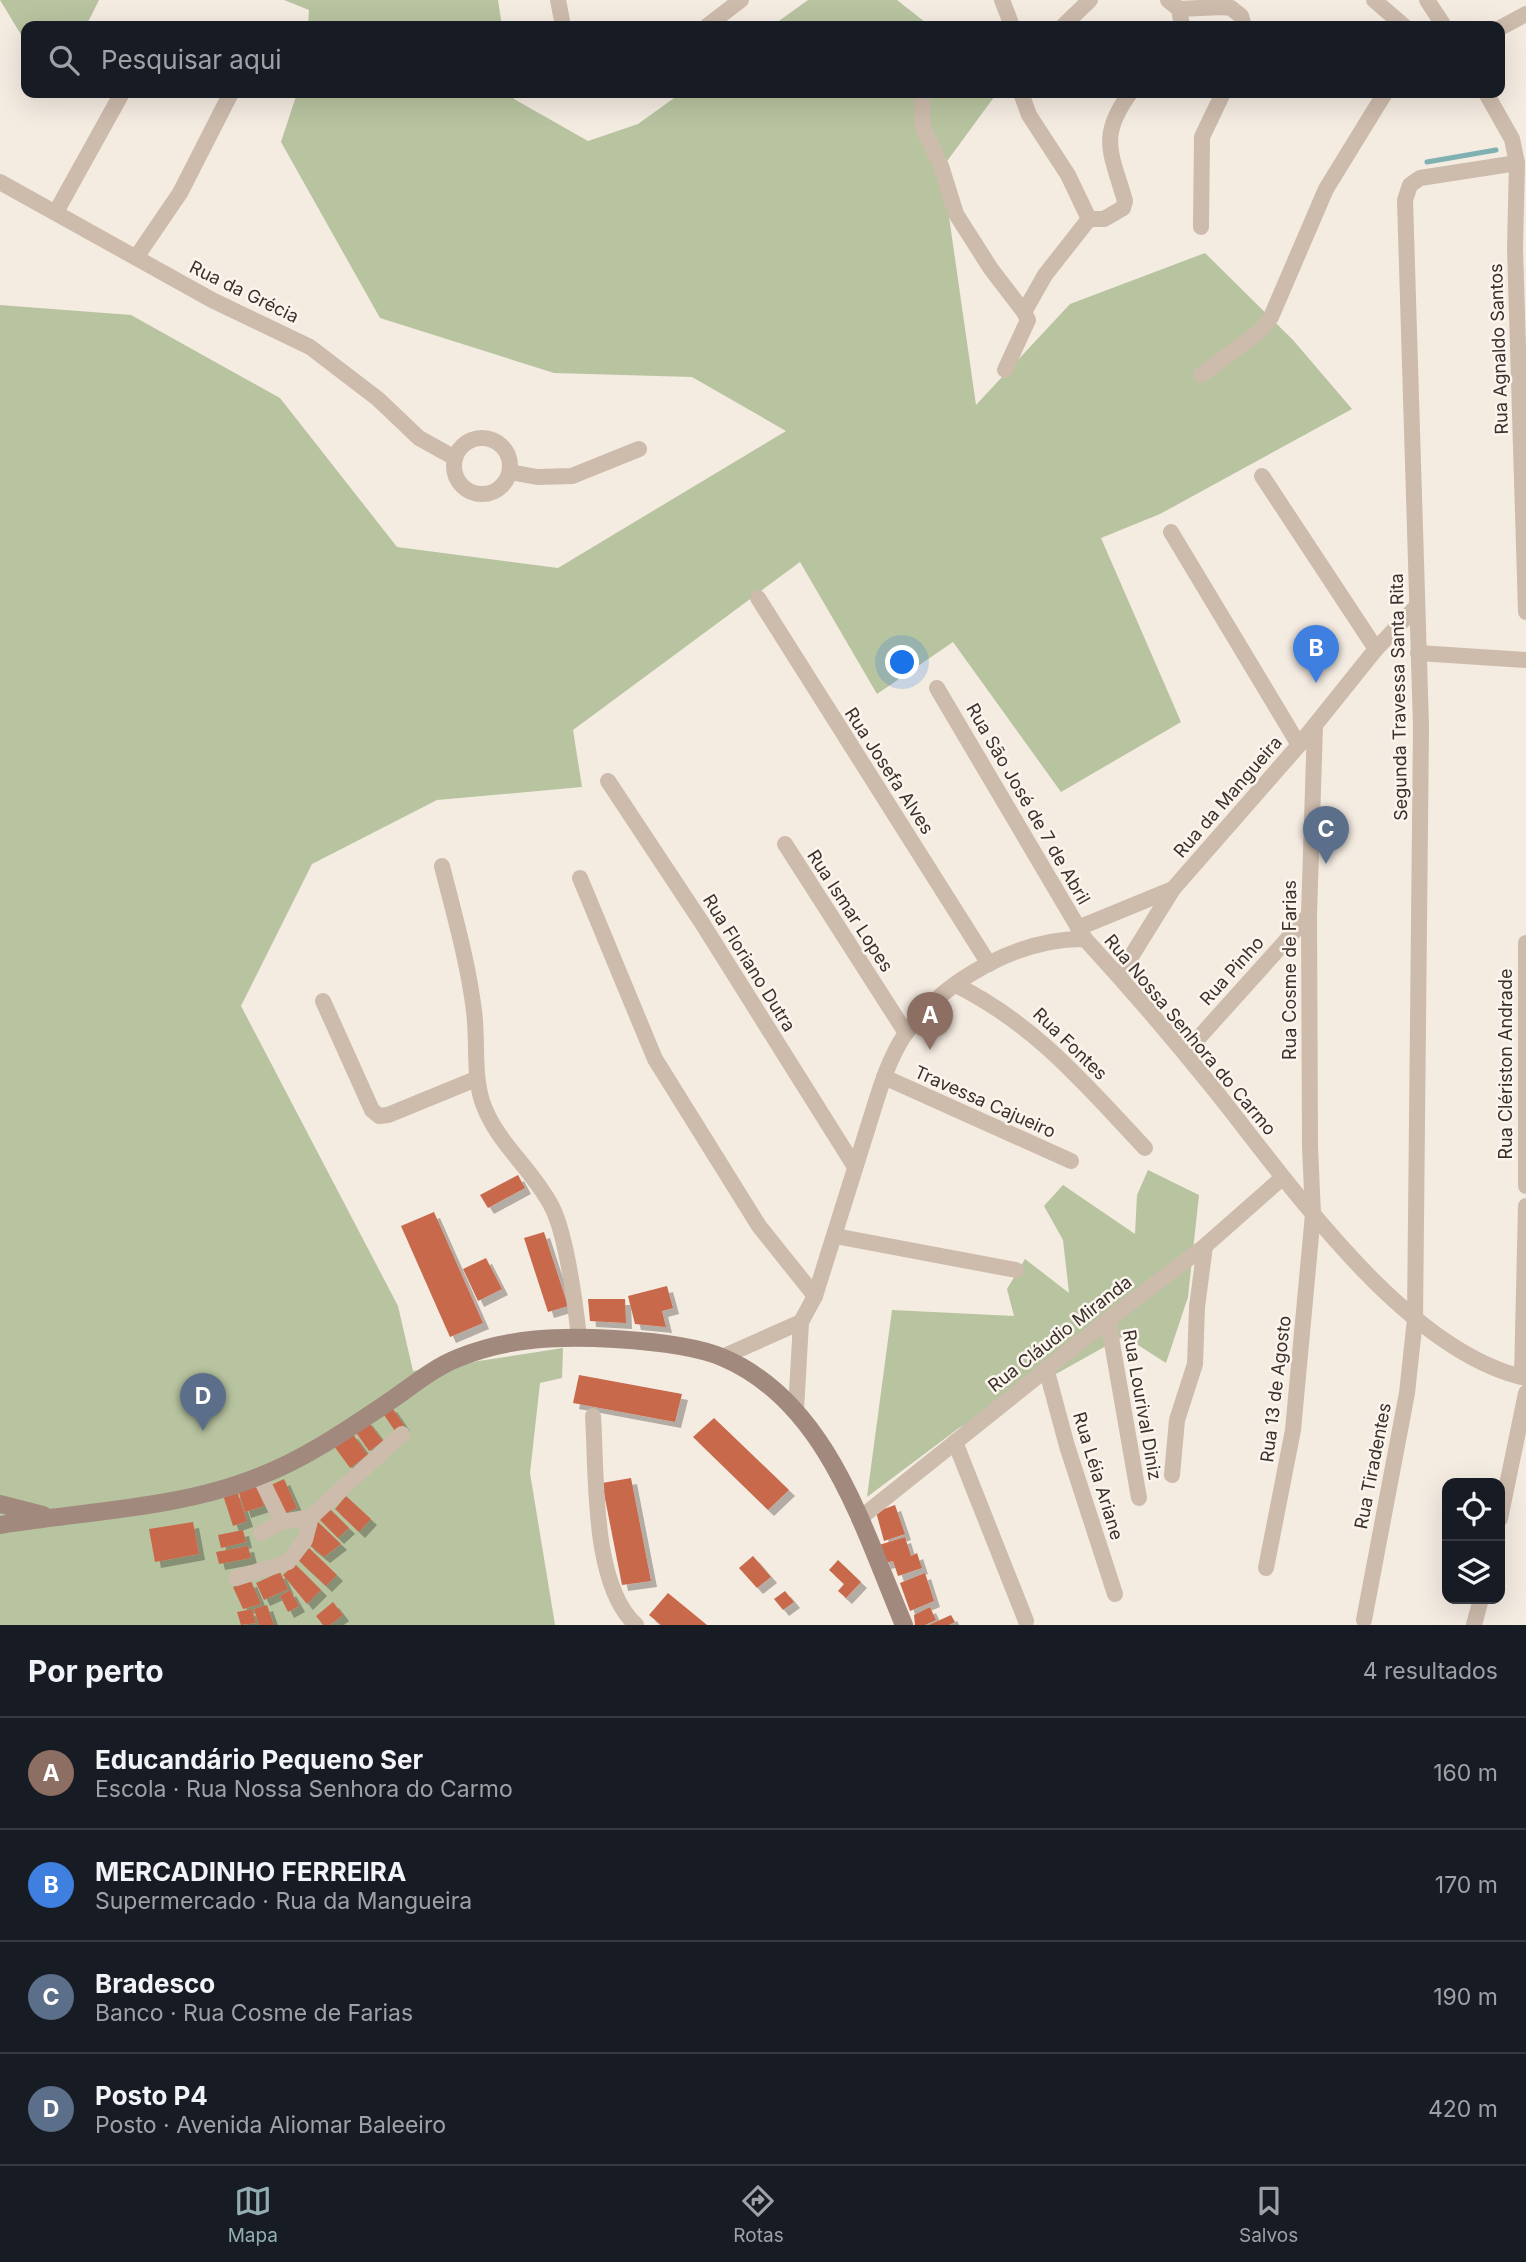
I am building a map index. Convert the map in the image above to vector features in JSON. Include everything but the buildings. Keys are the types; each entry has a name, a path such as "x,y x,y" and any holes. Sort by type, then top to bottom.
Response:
{"main road":[{"path":"0,1525 202,1493 260,1476 315,1449 455,1359 488,1347 534,1338 579,1337 646,1341 722,1357 761,1380 796,1410 821,1442 859,1519 904,1625"},
{"path":"0,1504 50,1517"}],"street":[{"path":"558,0 562,21"},
{"path":"714,21 741,0"},
{"path":"1002,0 1011,21"},
{"path":"1068,21 1090,0"},
{"path":"1374,0 1398,21"},
{"path":"1427,0 1441,21"},
{"path":"1180,21 1174,4 1231,8 1241,16 1242,21"},
{"path":"1505,25 1526,14"},
{"path":"56,212 119,98"},
{"path":"137,256 180,193 228,98"},
{"path":"922,98 923,128 941,166 956,214 1028,320 1006,370"},
{"path":"1023,98 1029,115 1068,175 1088,219"},
{"path":"1088,219 1104,219 1123,208 1125,201 1109,142 1116,113 1126,98"},
{"path":"1201,227 1202,137 1221,98"},
{"path":"1201,374 1258,333 1271,317 1326,189 1382,98"},
{"name":"Rua Agnaldo Santos","path":"1489,98 1512,139 1517,163 1515,248 1526,612"},
{"name":"Segunda Travessa Santa Rita","path":"1415,1319 1421,726 1407,190 1420,178 1517,163"},
{"name":"Rua da Grécia","path":"0,182 212,300 310,347 378,399 419,438 454,458"},
{"path":"1024,312 1052,265 1088,219"},
{"path":"485,438 503,446 510,463 510,472 502,487 485,495 476,494 468,491 456,477 454,458 466,443 485,438"},
{"path":"510,472 537,477 572,476 639,449"},
{"path":"1262,476 1376,649"},
{"path":"1171,532 1299,745"},
{"name":"Rua Josefa Alves","path":"758,598 989,964"},
{"name":"Rua da Mangueira","path":"1119,976 1173,889 1299,745 1376,649 1417,606"},
{"path":"1418,653 1526,660"},
{"name":"Rua São José de 7 de Abril","path":"937,688 1082,933"},
{"name":"Rua Cosme de Farias","path":"1313,1214 1309,915 1315,726"},
{"name":"Rua Floriano Dutra","path":"608,781 702,923 855,1167"},
{"name":"Rua Ismar Lopes","path":"785,844 905,1033"},
{"path":"442,866 472,994 477,1033 476,1079 495,1131 553,1208 560,1228 579,1337"},
{"path":"580,878 655,1059 759,1226 815,1296"},
{"path":"1082,933 1173,889"},
{"name":"Rua Pinho","path":"1185,1053 1309,915"},
{"name":"Rua Nossa Senhora do Carmo","path":"796,1410 801,1322 815,1296 884,1077 905,1033 956,985 989,964 1040,943 1082,933 1185,1053 1282,1178 1369,1276 1415,1319 1451,1344 1525,1383"},
{"name":"Rua Clériston Andrade","path":"1526,943 1526,1186"},
{"name":"Rua Fontes","path":"956,985 1017,1020 1081,1079 1145,1148"},
{"path":"323,1001 372,1110 379,1116 388,1115 476,1079"},
{"name":"Travessa Cajueiro","path":"884,1077 1071,1161"},
{"name":"Rua Cláudio Miranda","path":"859,1519 1046,1368 1205,1246 1282,1178"},
{"path":"1505,1491 1525,1383 1526,1206"},
{"name":"Rua 13 de Agosto","path":"1266,1568 1293,1430 1313,1214"},
{"path":"835,1236 1016,1270"},
{"path":"1172,1475 1177,1420 1195,1364 1197,1307 1205,1246"},
{"name":"Rua Tiradentes","path":"1364,1620 1407,1393 1415,1319"},
{"name":"Rua Lourival Diniz","path":"1108,1320 1139,1497"},
{"path":"722,1357 801,1322"},
{"name":"Rua Léia Ariane","path":"1046,1368 1115,1594"},
{"path":"593,1416 600,1519 608,1574 617,1601 636,1625"},
{"path":"261,1533 282,1522 311,1517 402,1434"},
{"path":"954,1442 1026,1620"},
{"path":"260,1476 282,1522"},
{"path":"236,1578 288,1562 306,1540 311,1517"},
{"path":"1474,1625 1479,1604"}],"green space":[{"path":"0,0 99,0 88,21 21,21 21,35"},
{"path":"284,0 498,0 501,21 308,21 309,10"},
{"path":"808,0 897,0 924,21 779,21"},
{"path":"295,98 514,98 588,141 638,124 674,98 993,98 942,168 976,405 1070,304 1205,253 1293,340 1352,409 1160,514 1101,538 1181,722 1061,792 953,642 877,694 800,562 573,730 582,787 437,800 312,864 241,1006 398,1306 413,1371 563,1348 562,1378 540,1383 530,1473 555,1625 0,1625 0,305 131,315 280,398 397,547 558,568 786,431 692,377 554,373 380,318 281,142"},
{"path":"1148,1170 1199,1195 1188,1297 1166,1363 1124,1336 959,1428 867,1497 892,1310 1014,1316 1007,1289 1025,1259 1069,1293 1063,1240 1044,1206 1063,1185 1135,1234 1137,1195"}],"waterway":[{"path":"1427,162 1496,150"}],"place":[{"name":"MERCADINHO FERREIRA","path":"1316,683"},
{"name":"Bradesco","path":"1326,864"},
{"name":"Educandário Pequeno Ser","path":"930,1050"},
{"name":"Posto P4","path":"203,1431"}]}
